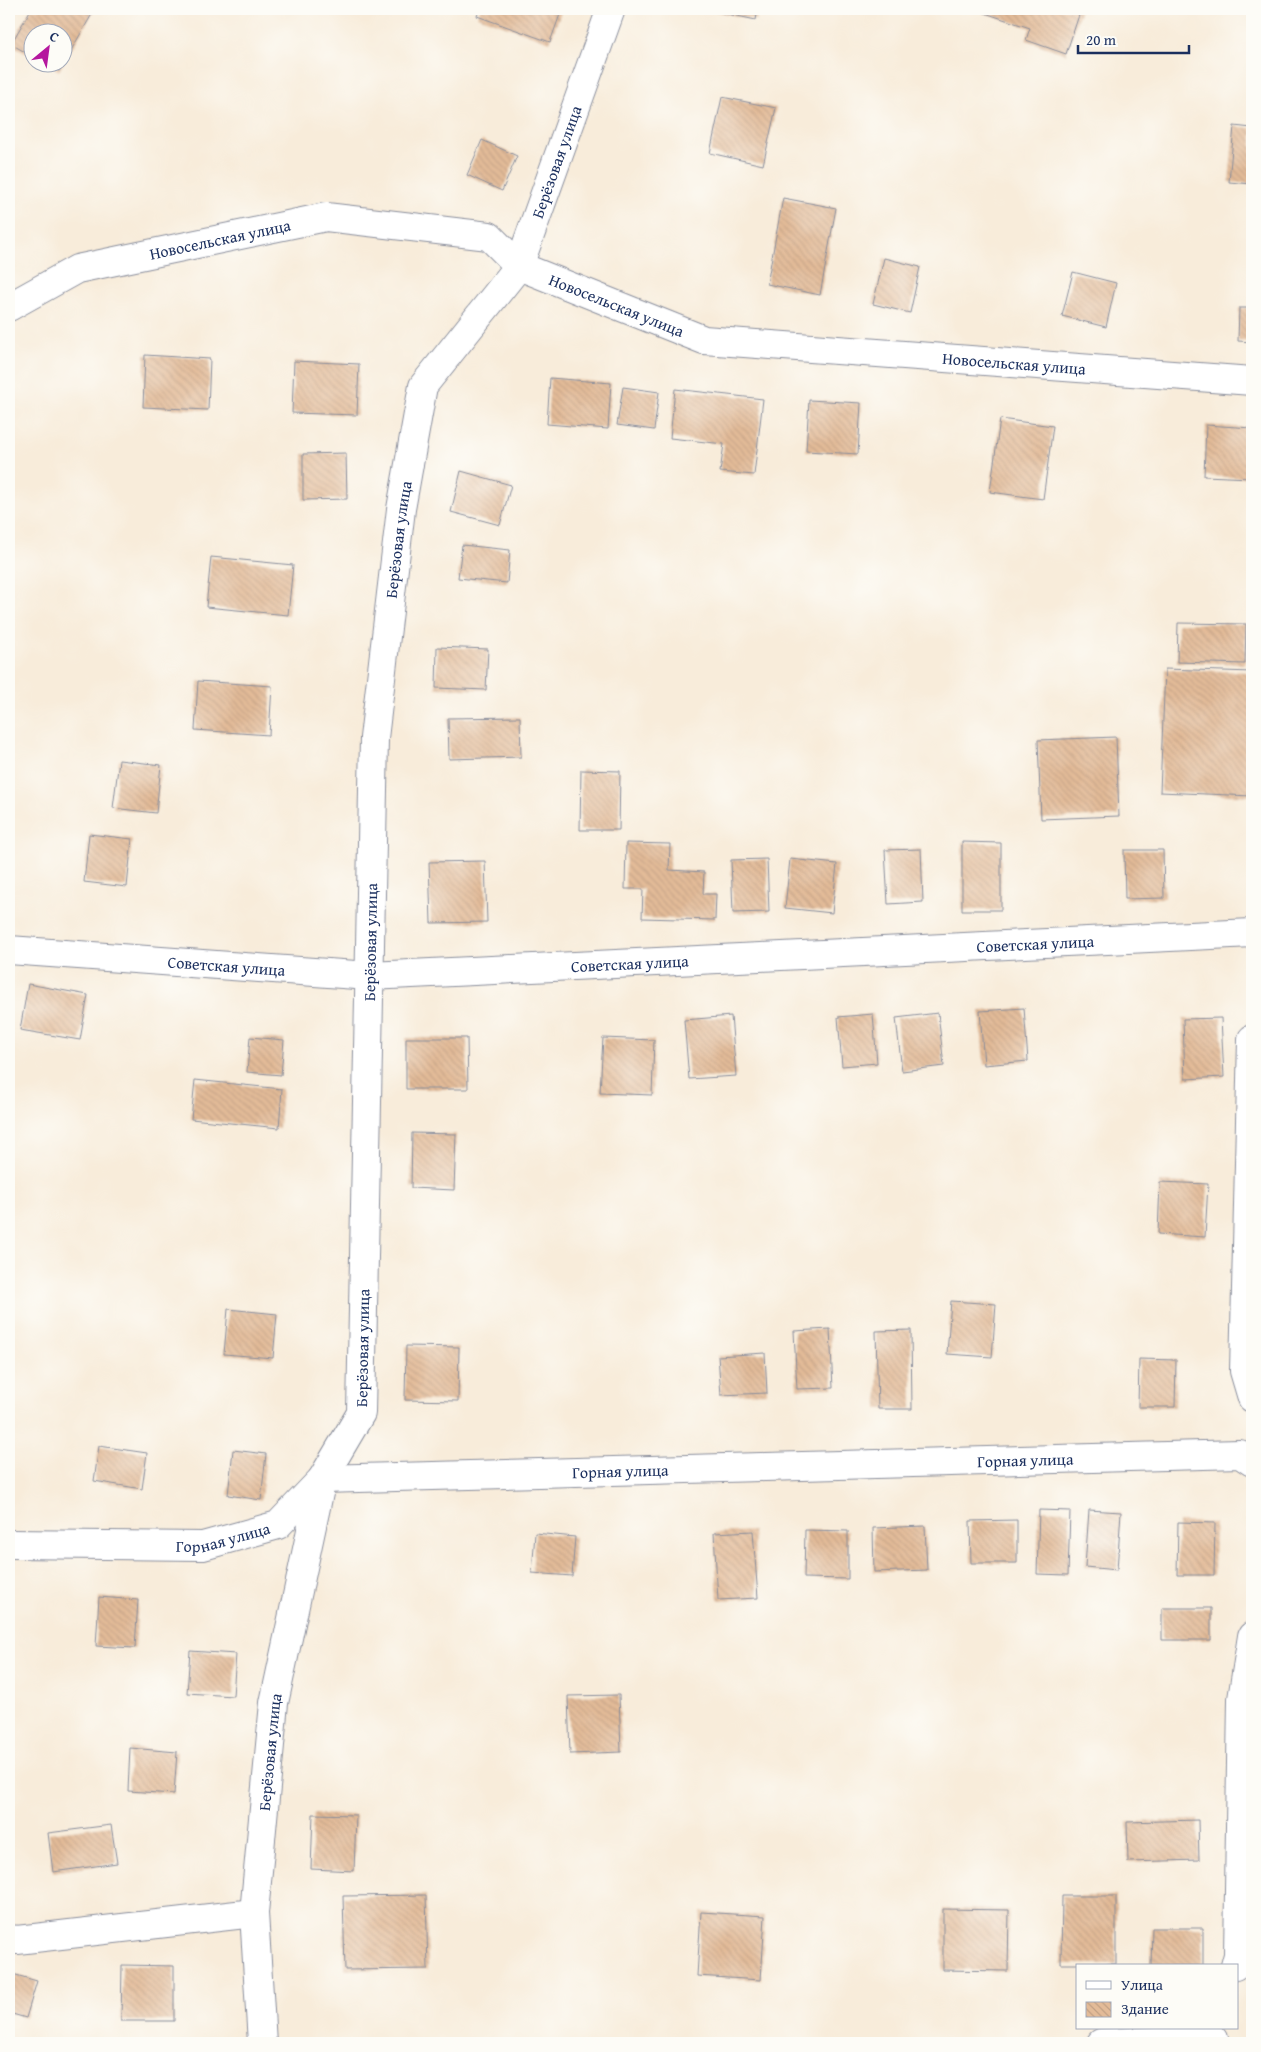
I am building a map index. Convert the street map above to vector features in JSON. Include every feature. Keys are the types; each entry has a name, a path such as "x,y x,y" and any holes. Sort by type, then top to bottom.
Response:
{"street":[{"name":"Берёзовая улица","path":"262,2043 254,1913 274,1703 322,1479 361,1413 374,738 401,509 423,386 519,266 611,9"},
{"name":"Новосельская улица","path":"9,307 77,269 326,217 490,236 519,266 704,340 1252,380"},
{"name":"Советская улица","path":"9,950 370,976 1252,933"},
{"path":"1252,1039 1244,1371 1252,1398"},
{"name":"Горная улица","path":"9,1544 203,1546 278,1526 322,1479 1240,1454 1252,1462"},
{"path":"1236,1964 1238,1956 1242,1699 1252,1636"},
{"path":"9,1939 17,1940 254,1913"},
{"path":"1101,2043 1215,2037"}],"building":[{"path":"31,9 95,9 72,49 72,22 24,22"},
{"path":"480,9 562,9 550,42 477,16"},
{"path":"704,9 758,9 756,20"},
{"path":"983,9 1081,9 1066,54 1026,40 1030,28 982,12"},
{"path":"22,25 22,50 11,44"},
{"path":"722,97 776,108 763,165 710,153"},
{"path":"1234,126 1252,128 1252,184 1229,182"},
{"path":"482,140 517,156 502,191 467,175"},
{"path":"783,198 836,208 820,295 767,284"},
{"path":"884,258 920,267 910,313 873,304"},
{"path":"1073,272 1116,283 1106,327 1062,316"},
{"path":"1239,308 1252,308 1252,342 1238,341"},
{"path":"145,355 210,359 208,410 143,407"},
{"path":"294,361 359,364 357,415 292,413"},
{"path":"550,378 611,383 608,429 547,424"},
{"path":"623,387 659,392 654,430 617,425"},
{"path":"675,389 763,399 754,475 720,472 724,444 670,438"},
{"path":"809,400 861,403 858,454 806,451"},
{"path":"1000,419 1053,426 1043,499 990,492"},
{"path":"1206,425 1252,428 1251,478 1204,476"},
{"path":"346,453 347,499 303,500 303,454"},
{"path":"461,471 511,485 500,525 451,512"},
{"path":"462,545 510,550 507,583 458,578"},
{"path":"211,557 293,565 288,615 206,607"},
{"path":"1178,623 1246,624 1245,664 1177,662"},
{"path":"437,647 488,649 486,690 436,688"},
{"path":"1165,669 1252,672 1252,796 1160,792"},
{"path":"198,681 272,686 269,735 195,730"},
{"path":"520,717 521,757 449,759 448,718"},
{"path":"1116,737 1119,816 1041,819 1038,740"},
{"path":"119,760 161,765 156,813 113,808"},
{"path":"581,770 620,771 619,830 580,830"},
{"path":"89,834 132,839 127,887 84,882"},
{"path":"962,842 1001,843 1001,910 962,910"},
{"path":"626,843 670,844 669,870 704,872 703,894 716,894 715,920 642,918 643,889 625,889"},
{"path":"921,849 923,902 888,904 885,850"},
{"path":"1124,850 1163,850 1164,898 1125,899"},
{"path":"767,859 769,912 733,913 731,860"},
{"path":"790,859 837,864 832,913 785,908"},
{"path":"485,861 487,922 431,923 429,862"},
{"path":"28,984 88,995 80,1040 20,1030"},
{"path":"1024,1008 1028,1061 984,1065 980,1011"},
{"path":"938,1013 944,1066 902,1071 896,1018"},
{"path":"873,1014 877,1063 842,1066 838,1017"},
{"path":"731,1016 736,1076 689,1079 684,1020"},
{"path":"1221,1018 1224,1077 1185,1079 1183,1019"},
{"path":"250,1037 284,1040 281,1075 247,1072"},
{"path":"406,1038 467,1038 468,1089 406,1089"},
{"path":"603,1038 654,1040 652,1095 600,1093"},
{"path":"195,1080 282,1089 279,1128 191,1119"},
{"path":"412,1133 456,1134 454,1190 411,1188"},
{"path":"1160,1182 1208,1184 1205,1237 1158,1234"},
{"path":"951,1301 996,1304 992,1357 947,1354"},
{"path":"228,1309 277,1314 273,1358 224,1354"},
{"path":"830,1329 833,1388 797,1389 794,1331"},
{"path":"911,1330 912,1409 878,1409 876,1331"},
{"path":"406,1346 459,1347 458,1401 405,1400"},
{"path":"765,1353 767,1393 721,1395 718,1356"},
{"path":"1139,1359 1176,1360 1175,1407 1138,1407"},
{"path":"99,1446 147,1453 142,1489 94,1481"},
{"path":"233,1450 266,1454 261,1500 228,1495"},
{"path":"1039,1510 1070,1511 1068,1575 1037,1574"},
{"path":"1089,1510 1121,1512 1117,1570 1085,1567"},
{"path":"1017,1520 1017,1563 971,1563 970,1521"},
{"path":"1178,1522 1215,1523 1214,1575 1177,1575"},
{"path":"925,1526 927,1570 874,1572 873,1528"},
{"path":"805,1530 848,1531 848,1579 804,1578"},
{"path":"753,1531 758,1598 718,1600 714,1533"},
{"path":"535,1533 575,1537 572,1576 532,1573"},
{"path":"99,1597 138,1600 135,1648 96,1646"},
{"path":"1162,1608 1211,1608 1211,1640 1162,1640"},
{"path":"190,1651 236,1654 233,1696 187,1693"},
{"path":"619,1695 621,1752 570,1754 568,1696"},
{"path":"130,1748 177,1752 174,1794 128,1791"},
{"path":"313,1814 356,1815 354,1871 311,1869"},
{"path":"1198,1820 1199,1860 1128,1862 1127,1822"},
{"path":"111,1825 117,1863 53,1872 48,1833"},
{"path":"426,1895 428,1969 345,1970 343,1896"},
{"path":"1062,1896 1116,1896 1116,1964 1061,1964"},
{"path":"943,1909 1009,1910 1008,1971 943,1970"},
{"path":"701,1912 765,1916 761,1980 697,1976"},
{"path":"1152,1928 1203,1928 1203,1964 1151,1964"},
{"path":"122,1965 174,1966 174,2021 121,2021"},
{"path":"9,1973 37,1981 26,2018 9,2013"}]}
